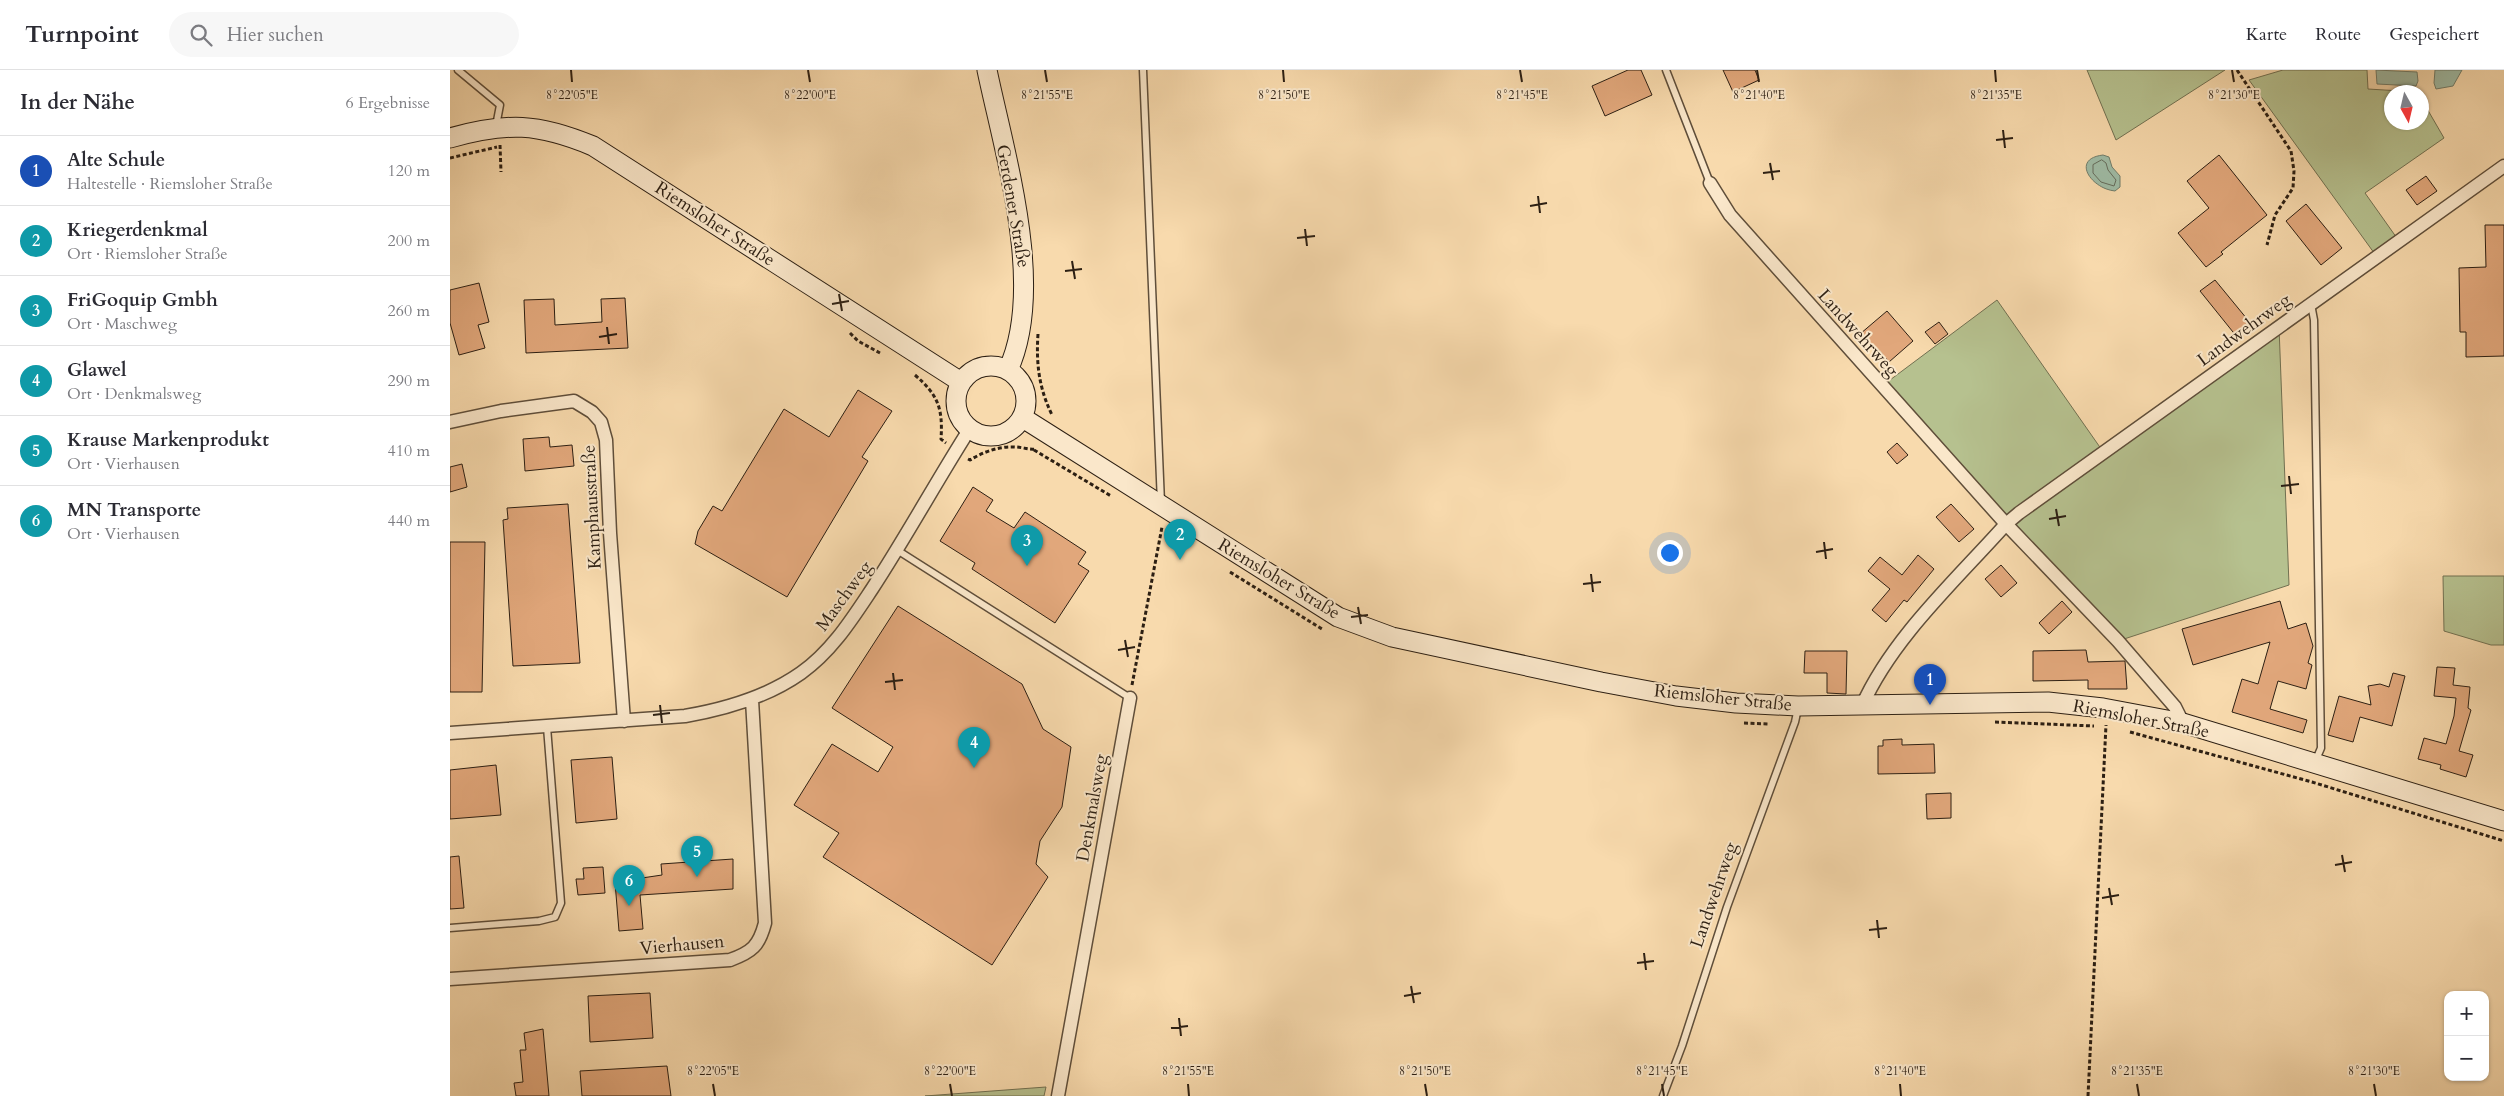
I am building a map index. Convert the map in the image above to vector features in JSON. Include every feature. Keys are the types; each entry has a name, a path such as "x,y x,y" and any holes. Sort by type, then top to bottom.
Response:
{"main road":[{"name":"Gerdener Straße","path":"987,70 1020,230 1025,276 1014,356 1008,370"},
{"name":"Riemsloher Straße","path":"450,138 496,127 533,127 561,133 593,146 961,382"},
{"path":"998,367 1008,370 1017,377 1025,391 1026,407 1023,418 1008,432 999,436 988,437 969,430 960,417 955,402 961,382 977,369 998,367"},
{"name":"Riemsloher Straße","path":"1023,418 1158,514 1338,617 1392,637 1676,696 1736,703 1798,706 1862,706 2048,702 2103,708 2183,723 2504,821"}],"street":[{"name":"Landwehrweg","path":"1862,706 1874,680 1919,621 2006,524 2504,166"},
{"name":"Landwehrweg","path":"1710,183 1730,215 2006,524 2118,641 2175,707 2183,723"},
{"name":"Kamphausstraße","path":"450,422 501,411 574,401 592,412 601,422 606,440 610,533 624,721"},
{"name":"Maschweg","path":"450,733 685,716 720,710 752,700 801,672 841,635 897,550 969,430"},
{"name":"Denkmalsweg","path":"1058,1096 1130,698"},
{"name":"Vierhausen","path":"450,979 730,960 748,953 761,939 765,923 752,700"}],"lane":[{"path":"458,70 500,105 496,127"},
{"path":"1143,70 1158,514"},
{"path":"1666,70 1710,183"},
{"path":"2310,304 2314,320 2320,748 2314,763"},
{"path":"897,550 1130,698"},
{"name":"Landwehrweg","path":"1663,1096 1682,1046 1727,906 1796,722 1798,706"},
{"path":"450,928 539,921 555,917 561,903 547,727"}],"path":[{"path":"2237,70 2291,151 2294,171 2293,188 2275,215 2267,245"},
{"path":"496,127 500,147 501,172"},
{"path":"450,158 508,146"},
{"path":"1034,450 1053,417 1046,403 1037,370 1039,329"},
{"path":"848,330 858,341 884,355"},
{"path":"912,373 931,389 939,406 942,422 941,439 970,460 980,453 998,448 1016,447 1034,450 1120,502"},
{"path":"1130,698 1162,527 1158,514"},
{"path":"2088,1096 2107,727 2103,708"}],"green space":[{"path":"2087,70 2225,70 2116,140"},
{"path":"2283,70 2367,70 2368,89 2384,90 2384,130 2429,130 2429,112 2444,138 2365,193 2399,241 2377,257 2249,80"},
{"path":"1997,300 2104,453 2279,327 2289,585 2118,641 1882,386"},
{"path":"2443,576 2504,576 2504,645 2491,645 2444,631"},
{"path":"1046,1087 1044,1096 925,1096"}],"water":[{"path":"2376,70 2417,72 2416,85 2377,84"},
{"path":"2435,70 2462,70 2453,86 2436,89 2434,83"},
{"path":"2103,155 2109,157 2112,167 2120,176 2120,187 2115,191 2107,189 2092,180 2086,168 2088,162 2093,158"}],"building":[{"path":"1628,70 1641,70 1652,95 1605,116 1592,86"},
{"path":"1723,70 1755,70 1759,80 1733,92"},
{"path":"2219,155 2267,215 2221,252 2223,254 2206,267 2178,233 2209,208 2187,181"},
{"path":"2426,176 2437,191 2417,205 2406,190"},
{"path":"2306,204 2342,248 2321,265 2286,221"},
{"path":"2485,225 2504,225 2504,356 2466,357 2466,332 2460,332 2459,268 2486,267"},
{"path":"2215,280 2252,325 2237,337 2200,291"},
{"path":"479,283 489,322 478,325 485,348 459,355 450,323 450,290"},
{"path":"625,298 628,348 526,353 524,300 554,299 555,325 602,322 601,299"},
{"path":"1887,311 1913,341 1889,362 1877,348 1874,350 1860,334"},
{"path":"1939,322 1948,334 1935,344 1925,332"},
{"path":"858,390 892,411 862,457 868,461 787,597 695,544 698,531 713,506 722,511 784,409 829,437"},
{"path":"549,437 550,447 572,445 574,466 525,471 523,439"},
{"path":"1897,443 1908,455 1897,464 1887,452"},
{"path":"462,464 467,487 450,492 450,467"},
{"path":"973,487 993,500 986,511 1014,528 1025,512 1086,552 1078,564 1089,571 1055,623 972,569 975,563 940,541"},
{"path":"568,504 580,663 513,666 503,520 508,519 507,508"},
{"path":"1951,504 1974,529 1959,542 1936,517"},
{"path":"450,542 485,542 482,692 450,692"},
{"path":"1918,555 1934,569 1907,602 1904,600 1886,622 1872,610 1890,589 1868,571 1880,557 1902,575"},
{"path":"2001,565 2017,583 2001,597 1985,579"},
{"path":"2062,601 2072,612 2049,634 2039,623"},
{"path":"2280,601 2288,629 2306,623 2313,646 2308,663 2312,665 2306,689 2278,681 2270,709 2307,720 2303,733 2232,712 2242,679 2258,684 2270,642 2193,665 2182,629"},
{"path":"898,606 1022,684 1043,729 1071,747 1062,807 1040,841 1036,864 1048,877 992,965 823,857 839,833 794,805 832,744 878,772 893,747 832,708"},
{"path":"2086,650 2088,662 2125,661 2127,689 2088,689 2088,680 2033,681 2033,651"},
{"path":"1805,651 1847,651 1846,694 1827,693 1827,673 1804,673"},
{"path":"2437,667 2455,668 2453,685 2470,687 2468,708 2471,710 2459,751 2473,755 2466,777 2440,769 2441,765 2418,759 2424,738 2446,744 2454,716 2456,698 2434,696"},
{"path":"2393,673 2405,676 2392,726 2360,717 2353,742 2328,735 2339,696 2371,705 2368,686 2380,684 2389,687"},
{"path":"1902,739 1902,745 1934,744 1935,773 1878,774 1878,746 1883,746 1883,740"},
{"path":"612,757 617,819 576,823 571,760"},
{"path":"496,765 501,815 450,819 450,770"},
{"path":"1951,793 1951,818 1927,819 1926,794"},
{"path":"459,856 464,908 450,909 450,857"},
{"path":"733,859 733,889 640,895 643,929 619,931 615,882 662,875 661,864"},
{"path":"603,867 605,893 578,895 576,879 584,879 583,868"},
{"path":"650,993 653,1038 590,1042 588,996"},
{"path":"543,1029 549,1096 516,1096 514,1083 523,1082 520,1050 526,1050 524,1033"},
{"path":"667,1066 671,1096 582,1096 580,1071"}],"place":[{"name":"Kriegerdenkmal","path":"1180,560"},
{"name":"FriGoquip Gmbh","path":"1027,566"},
{"name":"Alte Schule","path":"1930,705"},
{"name":"Glawel","path":"974,768"},
{"name":"Krause Markenprodukt","path":"697,877"},
{"name":"MN Transporte","path":"629,906"}]}
